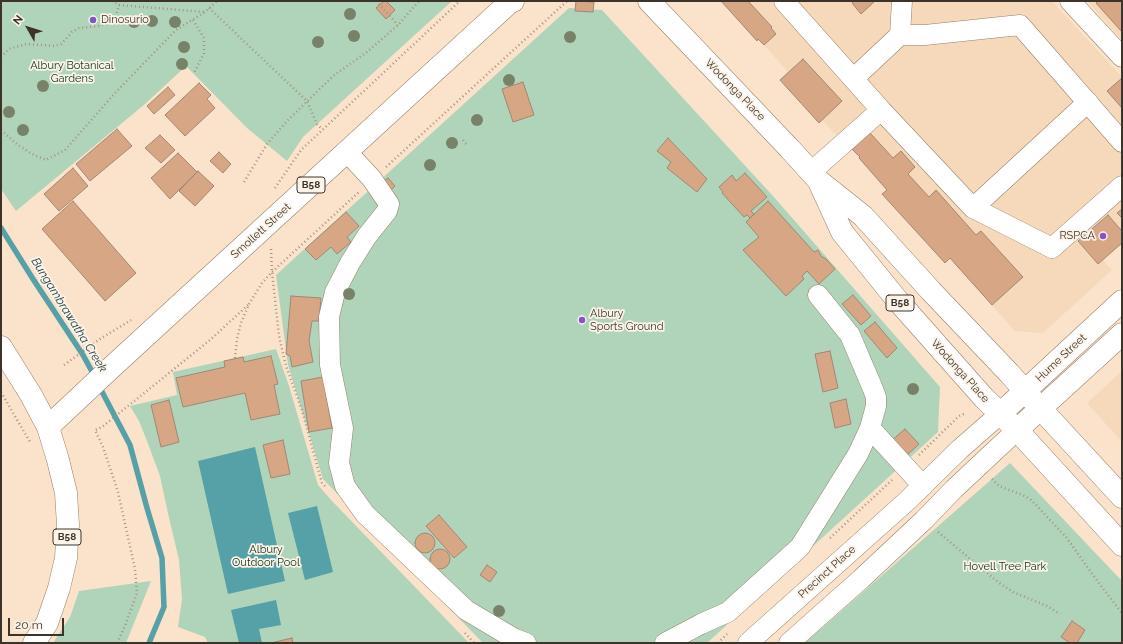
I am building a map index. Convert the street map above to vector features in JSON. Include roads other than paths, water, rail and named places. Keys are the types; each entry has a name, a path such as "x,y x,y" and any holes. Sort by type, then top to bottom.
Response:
{"main road":[{"name":"Wodonga Place","path":"649,1 815,176 863,216 931,291 1010,373 1122,497"},
{"name":"Smollett Street","path":"48,427 511,2"},
{"name":"Wodonga Place","path":"815,176 842,232 898,301 932,341 1000,414 1017,430 1122,545"},
{"name":"Hume Street","path":"1000,414 1122,301"},
{"name":"Hume Street","path":"1017,430 1122,334"},
{"path":"1,347 32,395 48,427"},
{"name":"B58","path":"34,643 46,623 59,588 66,558 68,525 66,493 48,427"}],"street":[{"path":"784,1 881,110 973,208 1052,248 1122,186"},
{"path":"900,35 902,1"},
{"path":"1070,1 1122,57"},
{"path":"853,79 900,35 925,35 1020,25 1122,142"},
{"path":"973,208 1088,102"},
{"path":"815,176 881,110"},
{"path":"347,152 372,179 389,204 387,211 367,236 350,263 335,292 330,317 330,365 343,428 339,463 345,486 365,514 466,610 515,639 526,643"},
{"path":"665,643 728,612 800,547 858,454 870,428 876,406 876,397 873,389 850,335 818,296"},
{"name":"Precinct Place","path":"748,643 907,501 960,448 1000,414"},
{"path":"870,428 923,486"},
{"path":"789,643 861,579 931,526 954,489 1017,430"},
{"path":"937,472 954,489"},
{"path":"907,501 931,526"}],"water":[{"path":"255,447 285,581 228,594 198,461"},
{"path":"317,506 333,572 305,580 288,513"},
{"path":"276,600 281,625 259,629 262,643 239,643 231,610"}],"waterway":[{"name":"Bungambrawatha Creek","path":"1,228 83,355 95,377"},
{"name":"Bungambrawatha Creek","path":"99,386 130,445 162,558 164,607 149,643"}],"place":[{"name":"Dinosurio","path":"93,20"},
{"name":"RSPCA","path":"1103,236"},
{"name":"Albury Sports Ground","path":"582,320"}],"park label":[{"name":"Albury Botanical Gardens","path":"72,72"},
{"name":"Albury Outdoor Pool","path":"266,556"},
{"name":"Hovell Tree Park","path":"1005,567"}]}
